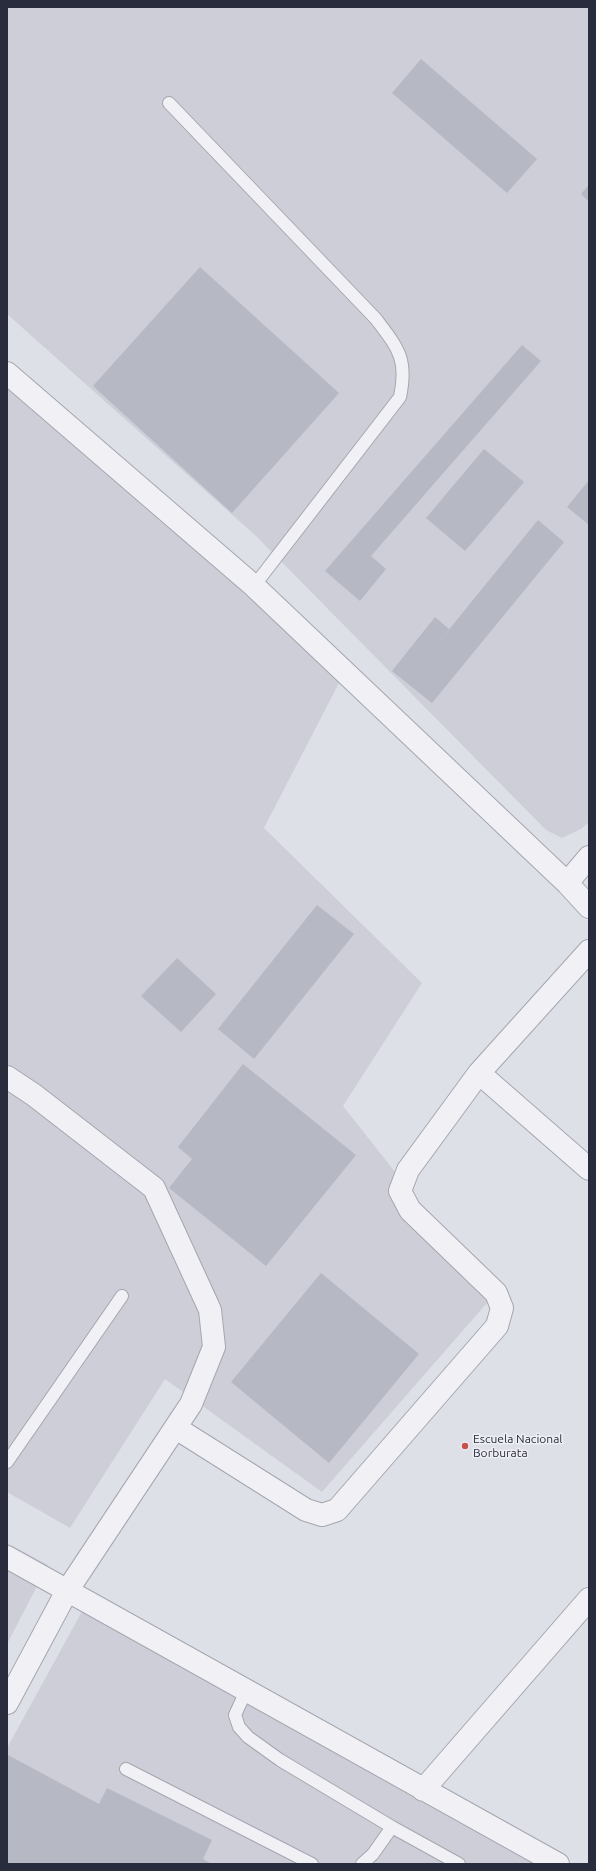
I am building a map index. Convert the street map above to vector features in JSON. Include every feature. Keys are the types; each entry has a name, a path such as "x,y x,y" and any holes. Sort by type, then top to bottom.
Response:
{"street":[{"path":"7,373 254,586 567,883 589,907"},
{"path":"567,883 589,857"},
{"path":"176,1428 306,1510 322,1515 337,1510 497,1326 502,1308 496,1292 410,1210 400,1191 408,1170 479,1073 589,951"},
{"path":"479,1073 589,1170"},
{"path":"7,1077 34,1095 154,1188 210,1310 214,1347 192,1404 67,1591 7,1703"},
{"path":"7,1557 558,1864"},
{"path":"423,1790 589,1599"}],"lane":[{"path":"169,103 376,319 397,347 403,363 404,381 400,397 254,586"},
{"path":"7,1462 122,1296"},
{"path":"246,1691 235,1715 239,1727 248,1737 280,1760 392,1827 459,1864"},
{"path":"126,1769 312,1864"},
{"path":"362,1864 374,1854 392,1827"}],"shaded area":[{"path":"7,7 589,7 589,822 581,829 562,838 546,830 255,535 7,314"},
{"path":"7,385 224,566 340,681 264,828 422,983 343,1106 493,1296 322,1492 165,1379 70,1528 7,1492"},
{"path":"7,1543 48,1565 7,1644"},
{"path":"85,1606 556,1864 7,1864 7,1748"}],"building":[{"path":"421,59 537,159 507,193 392,93"},
{"path":"589,185 589,202 581,194"},
{"path":"200,267 339,393 232,513 93,386"},
{"path":"522,345 541,361 371,556 386,569 360,601 325,571"},
{"path":"484,449 524,482 465,551 426,518"},
{"path":"589,480 589,525 567,507"},
{"path":"538,520 564,542 432,703 392,671 435,617 449,629 438,643"},
{"path":"317,905 354,934 254,1059 218,1029"},
{"path":"177,958 216,994 181,1032 141,996"},
{"path":"243,1064 356,1155 266,1266 169,1188 192,1159 178,1147"},
{"path":"321,1273 419,1354 329,1463 231,1382"},
{"path":"8,1755 99,1804 107,1788 212,1840 203,1859 212,1864 7,1864"}],"place":[{"name":"Escuela Nacional Borburata","path":"465,1446"}]}
